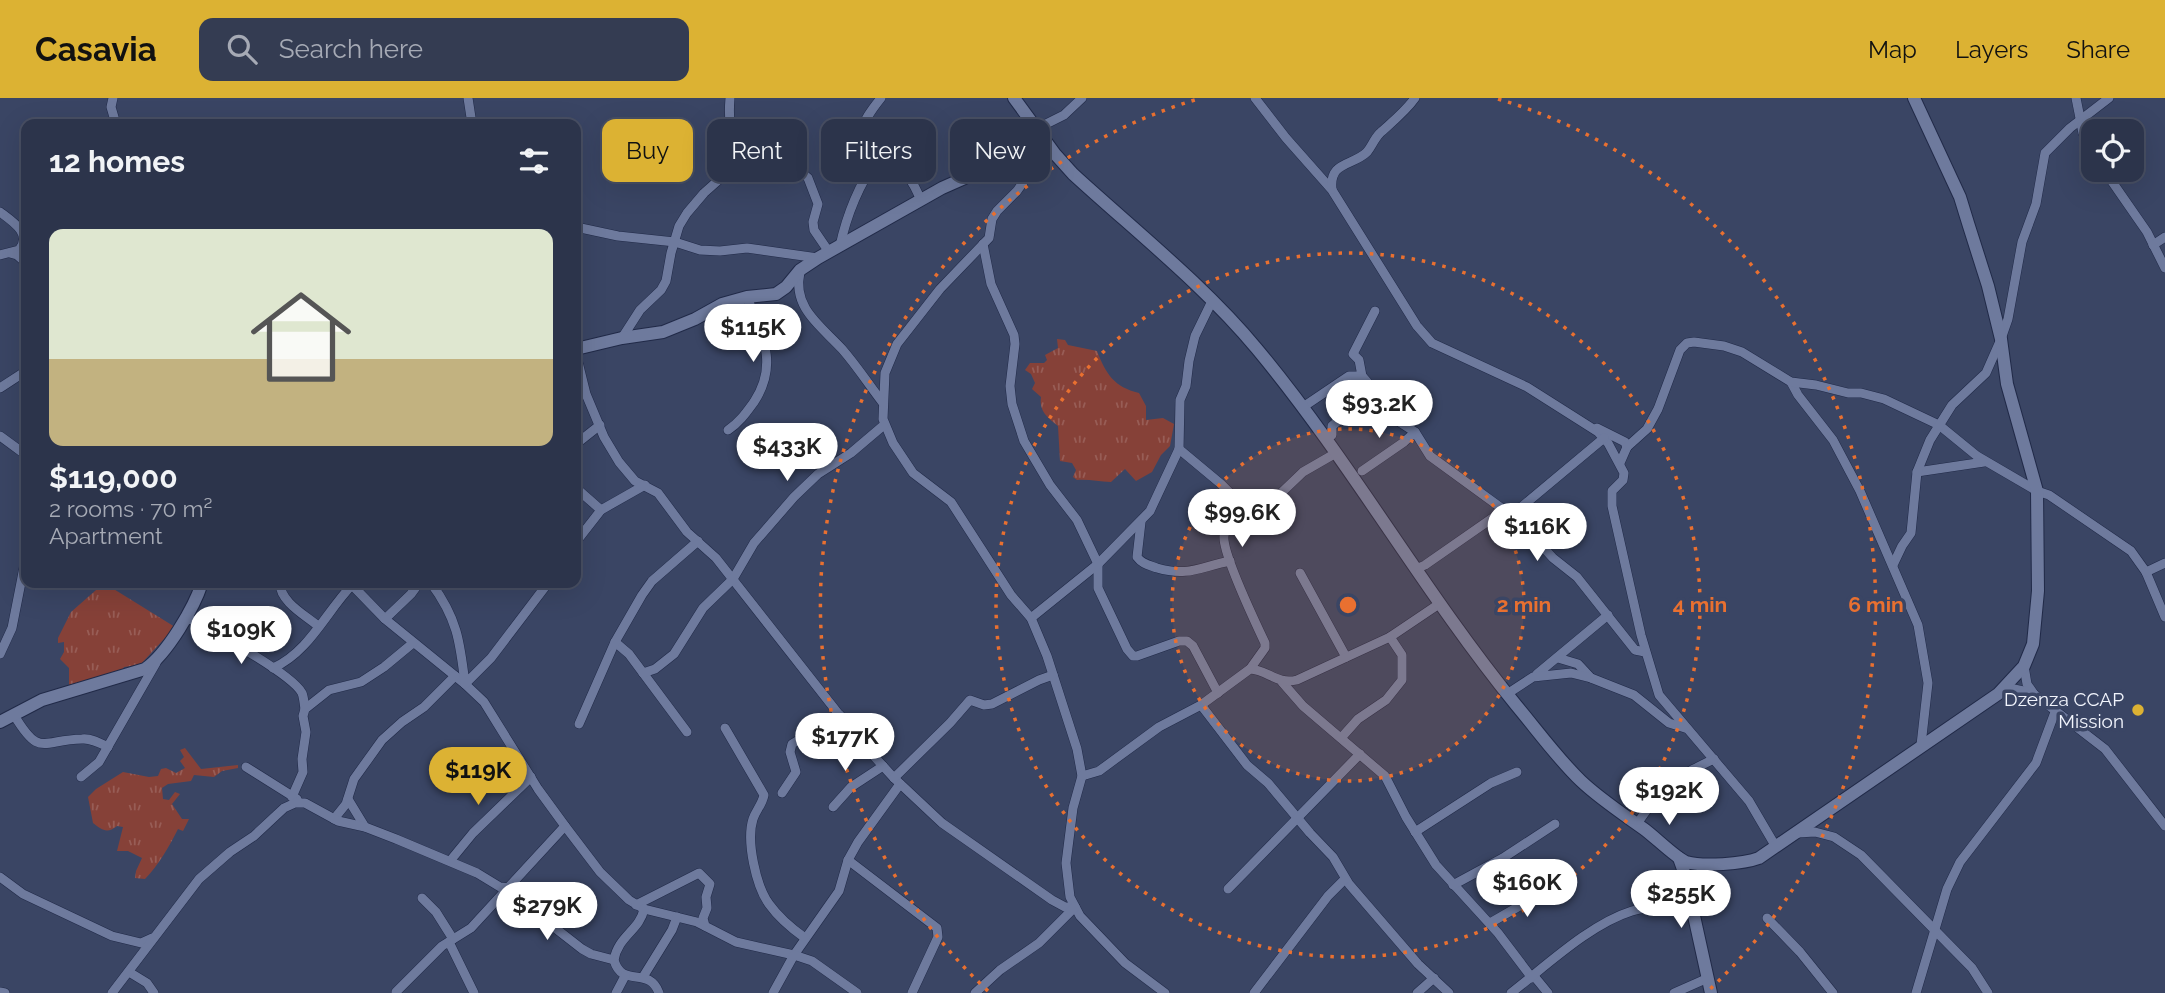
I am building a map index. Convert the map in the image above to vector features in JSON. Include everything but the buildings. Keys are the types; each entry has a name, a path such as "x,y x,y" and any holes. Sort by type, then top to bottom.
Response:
{"street":[{"path":"113,98 111,107 115,119"},
{"path":"468,98 471,119"},
{"path":"730,98 730,119"},
{"path":"865,119 881,98"},
{"path":"1014,98 1029,119"},
{"path":"1050,122 1064,115 1082,98"},
{"path":"1255,98 1332,191 1418,326 1432,342 1527,387 1589,425 1604,438 1620,463 1624,477 1612,491 1612,506 1646,652 1659,695 1756,811 1776,847"},
{"path":"1332,191 1331,179 1335,172 1350,160 1366,153 1376,137 1415,98"},
{"path":"1050,148 1073,174 1238,326 1326,439 1439,604 1507,694 1580,780 1689,863 1751,861 1776,847 1920,745 1998,694 2024,666 2030,656 2036,631 2039,544 2037,491 2007,384 2001,339 1988,286 1960,197 1914,98"},
{"path":"2076,98 2080,121"},
{"path":"1893,565 1911,533 1917,472 1930,440 1952,405 1986,373 2001,339 2008,319 2022,242 2036,204 2045,153 2109,98"},
{"path":"1055,154 1045,155 1038,161 1017,191 997,211 992,219 989,238 940,289 897,344 885,373 884,425 913,473 951,502 1011,596 1031,618 1076,749 1082,776 1073,807 1066,863 1068,887 1075,907 1125,963 1165,993"},
{"path":"807,177 818,204 813,222 814,230 829,252"},
{"path":"622,338 640,310 661,290 666,281 679,226 687,213 716,182"},
{"path":"910,182 921,200"},
{"path":"581,350 622,338 663,332 722,304 782,290 800,270 829,252 958,182"},
{"path":"2113,182 2165,268"},
{"path":"829,252 844,226 862,183"},
{"path":"0,212 21,232"},
{"path":"581,229 675,242 700,250 747,248 829,252"},
{"path":"2153,245 2165,237"},
{"path":"983,244 991,284 1014,335 1010,386 1021,434 1050,485 1077,520 1098,564 1098,588 1129,653 1137,656 1178,641 1187,641 1193,646 1218,693"},
{"path":"800,270 797,286 805,309 842,349 883,403"},
{"path":"728,430 742,419 762,390 768,370 762,334 747,297"},
{"path":"1031,618 1098,564 1141,522 1157,497 1164,476 1179,449 1180,400 1186,386 1195,336 1212,301"},
{"path":"1375,311 1353,354 1359,360 1362,376 1385,402 1387,414"},
{"path":"1620,463 1627,447 1647,429 1658,409 1677,355 1684,346 1690,342 1724,346 1742,352 1791,382 1884,399 1939,425 1987,462 2037,491 2049,495 2131,551 2146,572 2165,617"},
{"path":"0,388 21,375"},
{"path":"1303,408 1349,376 1362,376"},
{"path":"581,378 600,425 630,477 664,499 687,531 716,558 840,715 897,781 942,823 1012,874 1052,900 1075,907"},
{"path":"1791,382 1833,440 1869,509 1918,625 1928,683 1920,745"},
{"path":"1326,439 1332,435 1332,426 1349,412 1356,410 1387,414 1415,432 1430,456 1508,512 1553,558 1577,576 1635,650 1646,652"},
{"path":"581,440 600,425"},
{"path":"643,673 674,654 710,600 733,579 754,543 794,497 818,474 851,453 884,425"},
{"path":"1589,425 1619,437 1627,447"},
{"path":"1362,471 1415,432"},
{"path":"0,436 21,451"},
{"path":"1416,569 1508,512 1604,438"},
{"path":"1082,776 1099,771 1159,727 1201,705 1250,669 1265,648 1230,561 1224,538 1225,531 1235,516 1237,504 1234,497 1179,449"},
{"path":"1235,516 1247,514 1279,495 1303,471 1336,453"},
{"path":"1917,472 1977,461 1987,462"},
{"path":"581,536 601,510 645,485"},
{"path":"581,492 601,510"},
{"path":"1141,522 1137,557 1141,562 1183,573 1230,561"},
{"path":"579,724 615,642 652,581 698,541"},
{"path":"2146,572 2165,563"},
{"path":"1300,573 1346,657"},
{"path":"0,652 12,628 21,582"},
{"path":"81,777 99,762 200,588"},
{"path":"280,588 284,597 318,626"},
{"path":"273,668 282,664 306,643 348,588"},
{"path":"355,588 385,619 484,702 565,827 622,895 640,907 705,926 736,942 812,961 856,993"},
{"path":"385,619 415,588"},
{"path":"435,588 453,617 465,684"},
{"path":"465,684 491,658 544,588"},
{"path":"1282,682 1297,680 1390,637 1439,604"},
{"path":"1507,694 1558,659 1608,615"},
{"path":"185,617 273,668 302,694 306,732 303,772 292,797"},
{"path":"1341,738 1358,719 1386,700 1402,680 1402,655 1390,637"},
{"path":"615,642 643,673 687,732"},
{"path":"305,709 330,690 360,682 384,667 413,643"},
{"path":"1572,646 1578,664 1591,678"},
{"path":"1558,659 1578,664"},
{"path":"0,722 42,700 145,668 156,661"},
{"path":"2024,666 2027,684 2034,694 2105,749 2165,826"},
{"path":"1250,669 1282,682 1303,706 1385,776 1415,832 1453,885 1490,923 1548,993"},
{"path":"1533,677 1561,673 1591,678 1634,695 1670,723 1685,728"},
{"path":"773,993 805,938 839,891 848,860 897,781 970,700 984,705 992,704 1052,675"},
{"path":"334,819 348,799 354,779 382,740 424,707 455,676"},
{"path":"1998,694 2014,689 2034,694"},
{"path":"1201,705 1235,750 1333,857 1345,879 1418,964 1449,993"},
{"path":"1916,993 1947,889 1955,871 2036,763 2055,712"},
{"path":"14,715 24,731 39,744 49,745 81,738 108,747"},
{"path":"782,793 796,772 790,752 792,744 840,715"},
{"path":"725,729 764,795 761,807 753,819 751,849 765,898 786,924 805,938"},
{"path":"1228,889 1360,754"},
{"path":"1637,824 1656,795 1668,783 1714,759"},
{"path":"833,807 852,787 883,766"},
{"path":"246,767 292,797 334,819 365,827 450,861 500,887 510,887"},
{"path":"1415,832 1491,783 1517,772"},
{"path":"450,861 473,833 531,777"},
{"path":"348,799 365,827"},
{"path":"112,993 199,879 284,808 295,803 305,803"},
{"path":"1453,885 1503,858 1555,824"},
{"path":"396,992 451,940 471,928 565,827"},
{"path":"1794,833 1825,834 1852,847 1878,870 1895,891 1972,968 1988,993"},
{"path":"1679,858 1685,874 1711,993"},
{"path":"848,860 937,928 938,937 912,993"},
{"path":"640,907 699,873 710,884 706,897 707,911 703,918 705,926"},
{"path":"0,877 23,894 112,936 141,943 152,938"},
{"path":"1254,993 1328,896 1345,879"},
{"path":"510,887 514,896 582,950 614,960"},
{"path":"1490,923 1549,890"},
{"path":"422,898 436,912 474,993"},
{"path":"1511,993 1574,943 1630,911 1691,904"},
{"path":"640,907 639,922 619,943 614,960 616,967 625,976 643,977 655,983 659,993"},
{"path":"975,993 1000,970 1039,943 1075,907"},
{"path":"643,977 677,917"},
{"path":"1767,918 1800,952 1833,993"},
{"path":"129,972 147,983 154,993"},
{"path":"616,993 625,976"},
{"path":"1417,993 1434,978"},
{"path":"1674,993 1708,978"}],"green space":[{"path":"1057,339 1065,340 1068,345 1097,351 1117,383 1139,393 1146,406 1146,420 1163,418 1174,424 1170,446 1161,455 1152,472 1136,481 1125,469 1111,482 1077,480 1073,477 1076,470 1072,463 1060,461 1058,426 1047,417 1041,397 1032,389 1035,383 1031,374 1025,370 1030,363 1044,363 1047,360 1045,355 1058,348"},
{"path":"98,588 112,588 175,627 140,665 124,667 119,676 69,686 69,668 60,659 64,652 64,642 58,643 58,638 71,612"},
{"path":"185,748 201,769 238,765 238,768 222,771 214,777 194,775 191,781 168,784 162,788 163,799 169,800 175,792 180,794 172,804 182,819 189,819 183,831 178,829 150,874 145,879 135,878 142,858 128,851 117,851 123,827 105,830 93,823 88,797 123,772 149,777 158,776 161,769 166,768 176,773 185,768 180,761 184,757 180,750"}],"place":[{"name":"Dzenza CCAP Mission","path":"2138,710"}]}
